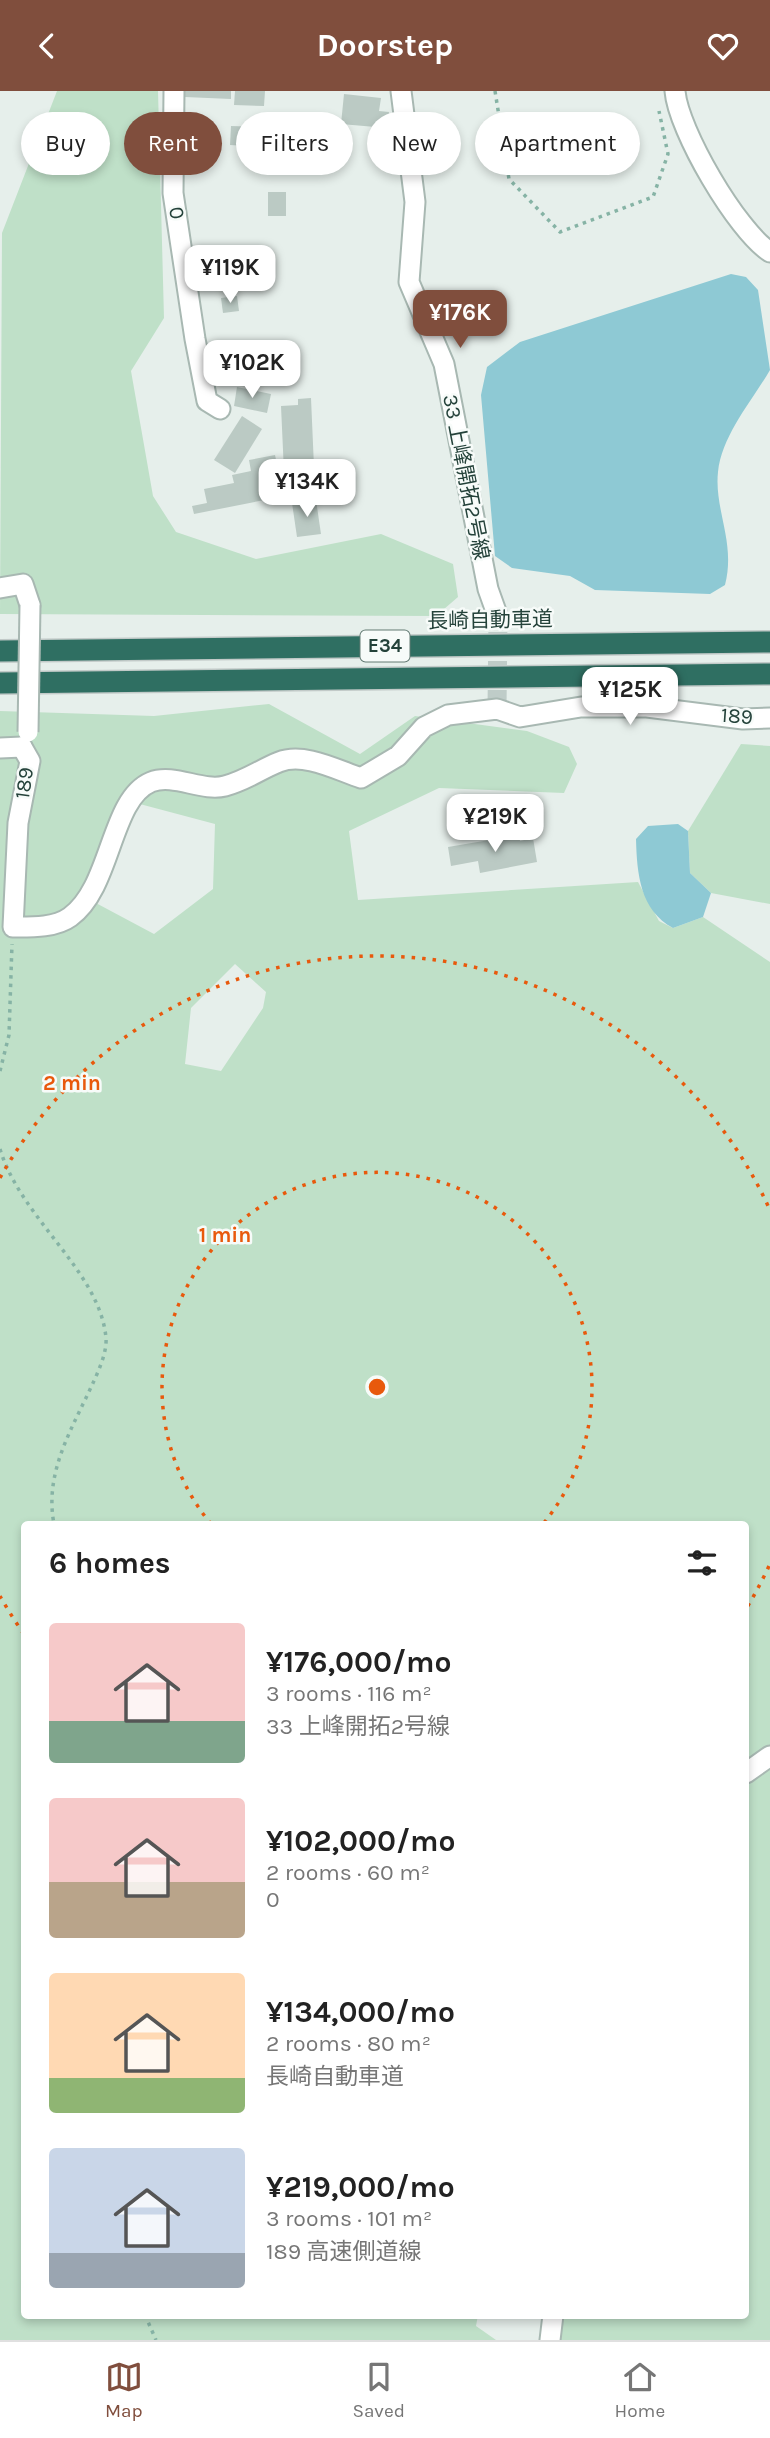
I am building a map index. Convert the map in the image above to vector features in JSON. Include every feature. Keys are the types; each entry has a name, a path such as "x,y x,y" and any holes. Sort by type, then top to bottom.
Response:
{"highway":[{"name":"長崎自動車道","path":"0,651 770,642"},
{"name":"E34","path":"0,683 770,674"}],"street":[{"name":"0","path":"174,91 173,193 207,401 220,409"},
{"name":"33 上峰開拓2号線","path":"401,91 415,202 409,282 444,364 488,589 498,617"},
{"path":"675,91 686,129 733,214 754,241 770,251"},
{"name":"189","path":"0,588 23,584 30,605 25,739 30,761 18,823 13,927 54,923 69,918 81,906 101,875 124,809 137,792 152,782 219,787 249,779 278,762 291,759 304,760 361,778 398,756 424,727 448,715 497,709 520,716 581,707 647,707 743,719 770,718"},
{"name":"189","path":"0,748 25,739"},
{"path":"749,1771 770,1756"},
{"path":"550,2340 553,2319"}],"path":[{"path":"495,91 509,179 560,232 653,197 668,154 657,104"},
{"path":"0,1070 9,1035 13,927"},
{"path":"0,1149 8,1173 25,1204 91,1290 106,1340 100,1368 51,1479 54,1521"},
{"path":"147,2319 156,2340"}],"green space":[{"path":"57,91 158,91 159,112 124,112 124,175 160,175 164,318 131,371 153,496 176,532 256,559 381,534 453,564 458,597 436,616 0,614 2,233 24,175 110,175 110,112 49,112"},
{"path":"269,704 360,754 415,716 527,731 569,747 577,764 564,793 439,788 349,831 358,900 638,882 659,921 673,928 703,917 770,962 770,2340 545,2340 560,2331 562,2319 749,2319 749,1521 21,1521 21,2319 477,2319 476,2326 496,2340 0,2340 0,711 154,716","holes":["136,803 215,824 213,889 154,934 94,902","235,964 266,992 263,1008 221,1071 185,1064 191,1008"]},
{"path":"741,744 770,746 770,904 711,893 690,873 688,831"}],"water":[{"path":"731,274 746,277 758,290 770,370 731,432 718,472 719,500 728,555 725,585 710,594 595,590 570,576 512,568 495,556 481,395 487,367 520,342"},
{"path":"678,824 688,831 690,873 711,893 703,917 673,928 653,911 642,890 636,839 648,826"}],"building":[{"path":"185,91 231,91 231,99 185,97"},
{"path":"235,91 265,91 264,106 234,105"},
{"path":"344,94 381,98 379,111 389,112 367,112 367,126 353,125 353,112 342,112"},
{"path":"231,126 236,126 236,145 230,145"},
{"path":"268,192 286,192 286,216 268,216"},
{"path":"237,296 239,311 223,313 221,298"},
{"path":"237,387 271,394 267,413 234,406"},
{"path":"311,398 315,490 194,514 192,506 207,503 204,489 234,483 232,475 251,471 249,460 275,455 279,473 284,472 281,406 298,405 298,399"},
{"path":"242,416 262,429 235,473 214,460"},
{"path":"316,500 321,534 297,537 292,503"},
{"path":"519,835 520,841 533,838 537,862 480,873 478,861 451,866 448,847"}],"tunnel":[{"path":"497,709 498,617"}]}
